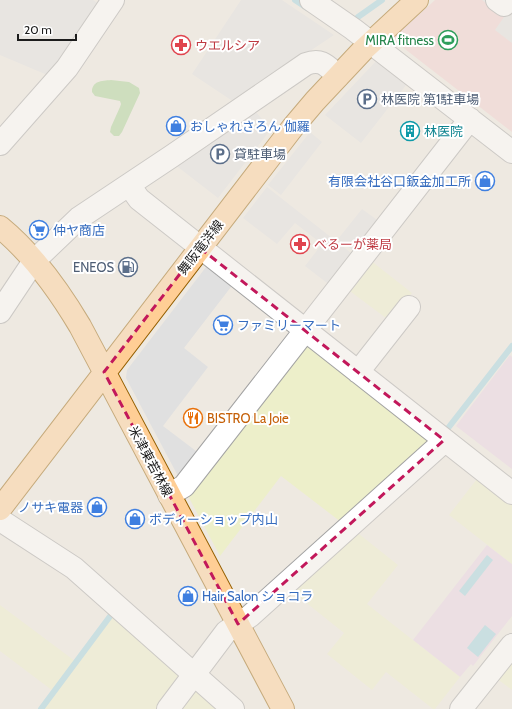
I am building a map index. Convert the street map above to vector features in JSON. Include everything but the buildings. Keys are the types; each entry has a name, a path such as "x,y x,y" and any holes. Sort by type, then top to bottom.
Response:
{"main road":[{"name":"舞阪竜洋線","path":"0,509 293,127 338,76 417,0"},
{"name":"米津東若林線","path":"0,227 22,247 54,284 68,305 283,709"}],"street":[{"path":"0,144 67,68 113,0"},
{"path":"311,0 353,29 512,152"},
{"path":"0,312 34,261 79,218 306,64 314,61 322,62 338,76"},
{"path":"169,494 184,486 470,119"},
{"path":"129,185 139,199 512,493"},
{"path":"358,372 409,307"},
{"path":"168,709 226,632 262,605 444,440"},
{"path":"0,520 74,568 233,709"},
{"path":"461,709 512,644"}],"highlighted area":[{"path":"200,248 444,440 238,624 104,372"}],"shaded area":[{"path":"0,0 93,0 102,6 52,77 0,55"},
{"path":"241,0 282,0 334,35 234,102 192,74"},
{"path":"435,0 512,0 512,132 392,39"},
{"path":"482,0 512,0 512,43 495,30 504,17"},
{"name":"林医院 第1駐車場","path":"380,57 410,80 361,143 325,115"},
{"name":"貸駐車場","path":"253,109 271,129 218,198 174,164"},
{"path":"310,132 322,142 281,195 268,185"},
{"path":"267,187 355,256 331,286 305,266 322,244 295,223 277,244 243,218"},
{"path":"362,209 380,222 356,253 338,239"},
{"path":"212,266 234,283 184,348 208,367 163,426 200,454 183,477 178,476 126,378 127,370 206,267"},
{"path":"510,355 512,357 512,469 456,426"},
{"path":"487,545 512,564 512,616 473,666 471,664 460,677 413,640"}],"green space":[{"path":"111,80 129,82 139,88 140,93 119,136 114,136 110,132 121,104 120,101 95,96 92,92 92,88 98,82"},
{"path":"370,260 412,293 390,321 347,289"},
{"path":"305,344 432,441 341,522 281,476 220,556 187,494"},
{"path":"480,475 512,500 512,564 449,515"},
{"path":"354,530 398,565 367,604 460,677 435,709 433,709 386,672 372,690 327,654 344,633 289,589"},
{"path":"0,605 75,661 53,691 0,651"},
{"path":"115,611 184,673 163,709 43,709"},
{"path":"512,658 512,690 496,678"},
{"path":"199,686 224,709 182,709"}],"water":[{"path":"487,555 493,560 465,596 459,591"},
{"path":"485,625 496,634 478,657 467,648"}],"waterway":[{"path":"295,0 307,8"},
{"path":"358,17 382,0"},
{"path":"445,432 512,346"},
{"path":"41,709 111,615"}],"place":[{"name":"MIRA fitness","path":"448,40"},
{"name":"ウエルシア","path":"181,45"},
{"name":"林医院 第1駐車場","path":"367,99"},
{"name":"おしゃれさろん 伽羅","path":"176,126"},
{"name":"林医院","path":"410,131"},
{"name":"貸駐車場","path":"220,154"},
{"name":"有限会社谷口鈑金加工所","path":"485,181"},
{"name":"仲ヤ商店","path":"39,230"},
{"name":"べるーが薬局","path":"300,244"},
{"name":"ENEOS","path":"128,267"},
{"name":"ファミリーマート","path":"223,325"},
{"name":"BISTRO La Joie","path":"193,418"},
{"name":"ノサキ電器","path":"97,507"},
{"name":"ボディーショップ内山","path":"135,519"},
{"name":"Hair Salon ショコラ","path":"188,596"}]}
